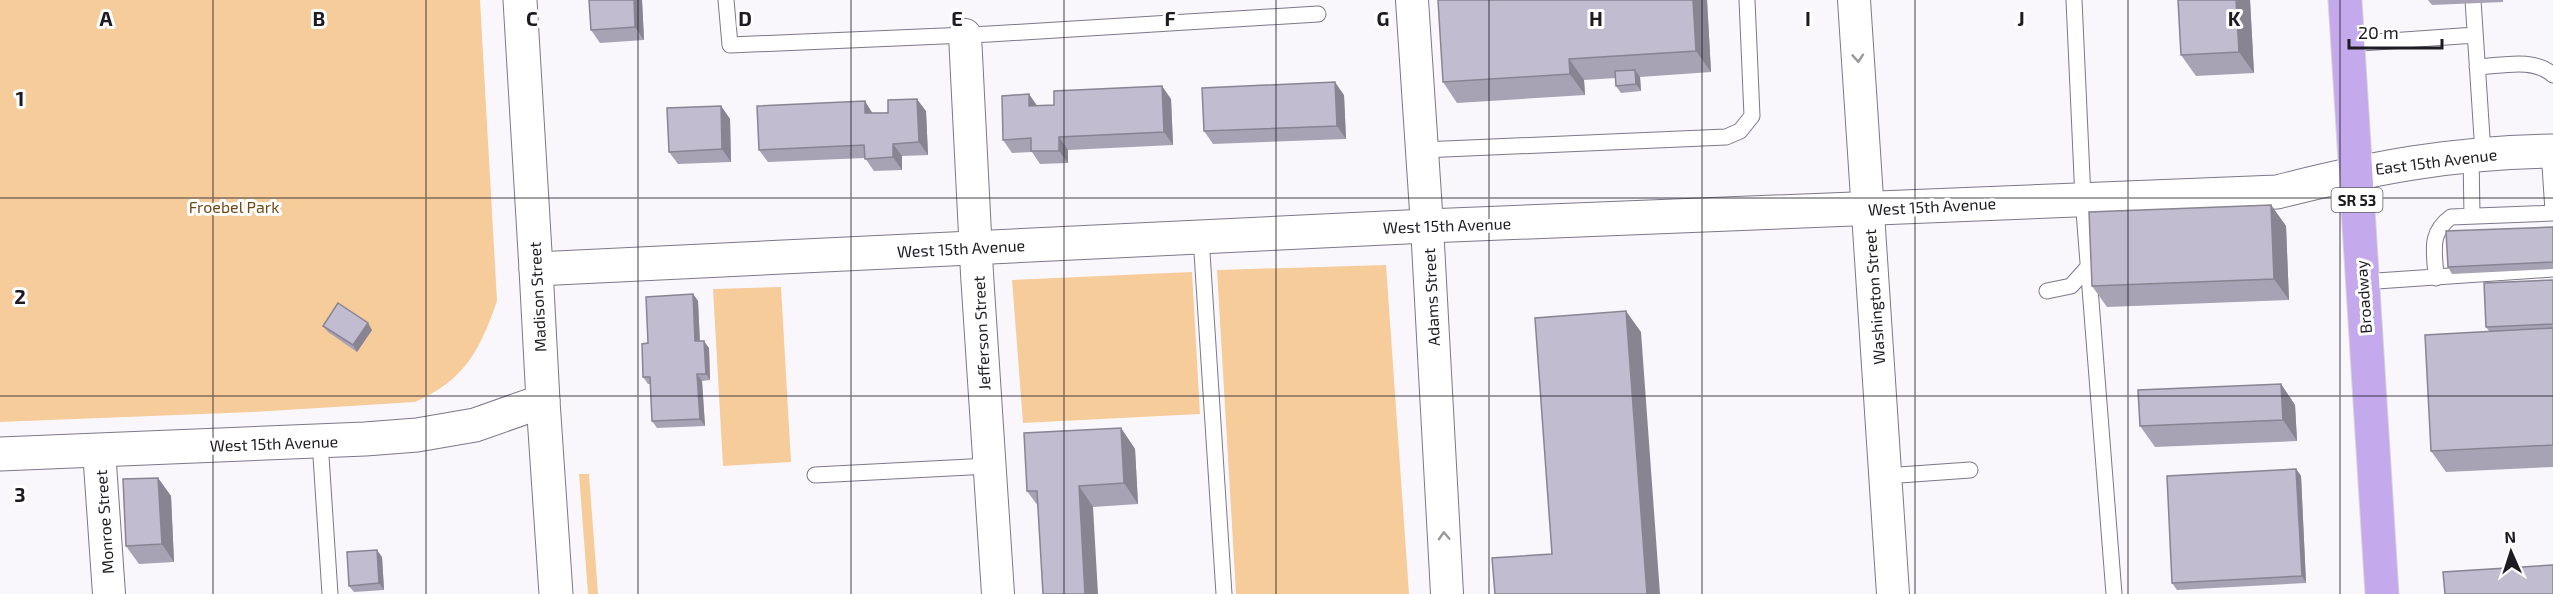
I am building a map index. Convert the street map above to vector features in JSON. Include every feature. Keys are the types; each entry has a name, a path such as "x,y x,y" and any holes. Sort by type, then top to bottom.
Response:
{"main road":[{"name":"Madison Street","path":"520,0 556,594"},
{"name":"Broadway","path":"2344,0 2382,594"},
{"name":"East 15th Avenue","path":"2355,172 2477,154 2551,151"},
{"name":"West 15th Avenue","path":"536,269 1428,226 2277,192 2355,172"},
{"name":"West 15th Avenue","path":"0,454 386,438 453,430 543,401"}],"street":[{"name":"Adams Street","path":"1412,0 1428,226 1446,594"},
{"name":"Washington Street","path":"1854,0 1893,594"},
{"name":"Jefferson Street","path":"965,35 988,466 998,594"},
{"name":"Monroe Street","path":"99,450 109,594"}],"lane":[{"path":"726,0 730,45 965,35 1318,14"},
{"path":"1422,150 1726,137 1740,131 1752,116 1748,0"},
{"path":"2074,0 2083,199 2114,594"},
{"path":"2472,216 2477,154 2478,67 2473,0"},
{"path":"2347,44 2475,35"},
{"path":"2478,67 2529,64 2545,68 2553,75"},
{"path":"2436,278 2435,235 2442,224 2451,217 2553,212 2551,151"},
{"path":"1200,237 1224,594"},
{"path":"2047,291 2071,286 2088,267"},
{"path":"2362,282 2553,269"},
{"path":"320,441 330,594"},
{"path":"815,476 988,466"},
{"path":"1886,476 1970,470"}],"green space":[{"name":"Froebel Park","path":"0,0 480,0 497,301 477,349 468,362 447,384 415,402 253,412 0,422"},
{"path":"1386,265 1409,594 1236,594 1217,270"},
{"path":"1192,272 1200,414 1023,423 1012,280"},
{"path":"781,287 791,462 723,466 713,289"},
{"path":"579,474 589,474 598,594 588,594"}],"building":[{"path":"589,0 634,0 635,27 591,30"},
{"path":"1438,0 1693,0 1696,51 1569,59 1570,74 1443,82"},
{"path":"2178,0 2236,0 2239,52 2181,55"},
{"path":"1635,70 1636,84 1616,86 1615,71"},
{"path":"1335,82 1337,126 1204,131 1202,88"},
{"path":"1162,86 1164,132 1059,137 1059,151 1031,151 1031,138 1003,140 1002,96 1029,94 1029,106 1054,105 1054,91"},
{"path":"917,99 919,142 893,144 893,157 865,159 864,145 759,150 757,106 865,101 865,113 888,113 888,100"},
{"path":"721,106 722,149 669,152 667,108"},
{"path":"2271,205 2274,279 2092,286 2089,212"},
{"path":"2553,227 2553,262 2448,267 2446,231"},
{"path":"2553,280 2553,324 2486,327 2484,283"},
{"path":"693,294 695,341 704,341 706,374 697,374 700,419 652,421 650,377 643,377 642,344 648,343 646,297"},
{"path":"338,303 368,323 353,345 323,326"},
{"path":"1626,311 1647,594 1495,594 1492,558 1552,554 1535,318"},
{"path":"2553,328 2553,445 2431,451 2425,335"},
{"path":"2281,384 2283,420 2140,426 2138,390"},
{"path":"1121,428 1124,483 1079,486 1085,594 1043,594 1037,491 1027,491 1024,433"},
{"path":"2296,469 2302,576 2172,583 2167,476"},
{"path":"158,478 162,544 126,546 123,479"},
{"path":"377,550 379,583 349,586 347,552"},
{"path":"2553,565 2553,594 2445,594 2443,572"}]}
